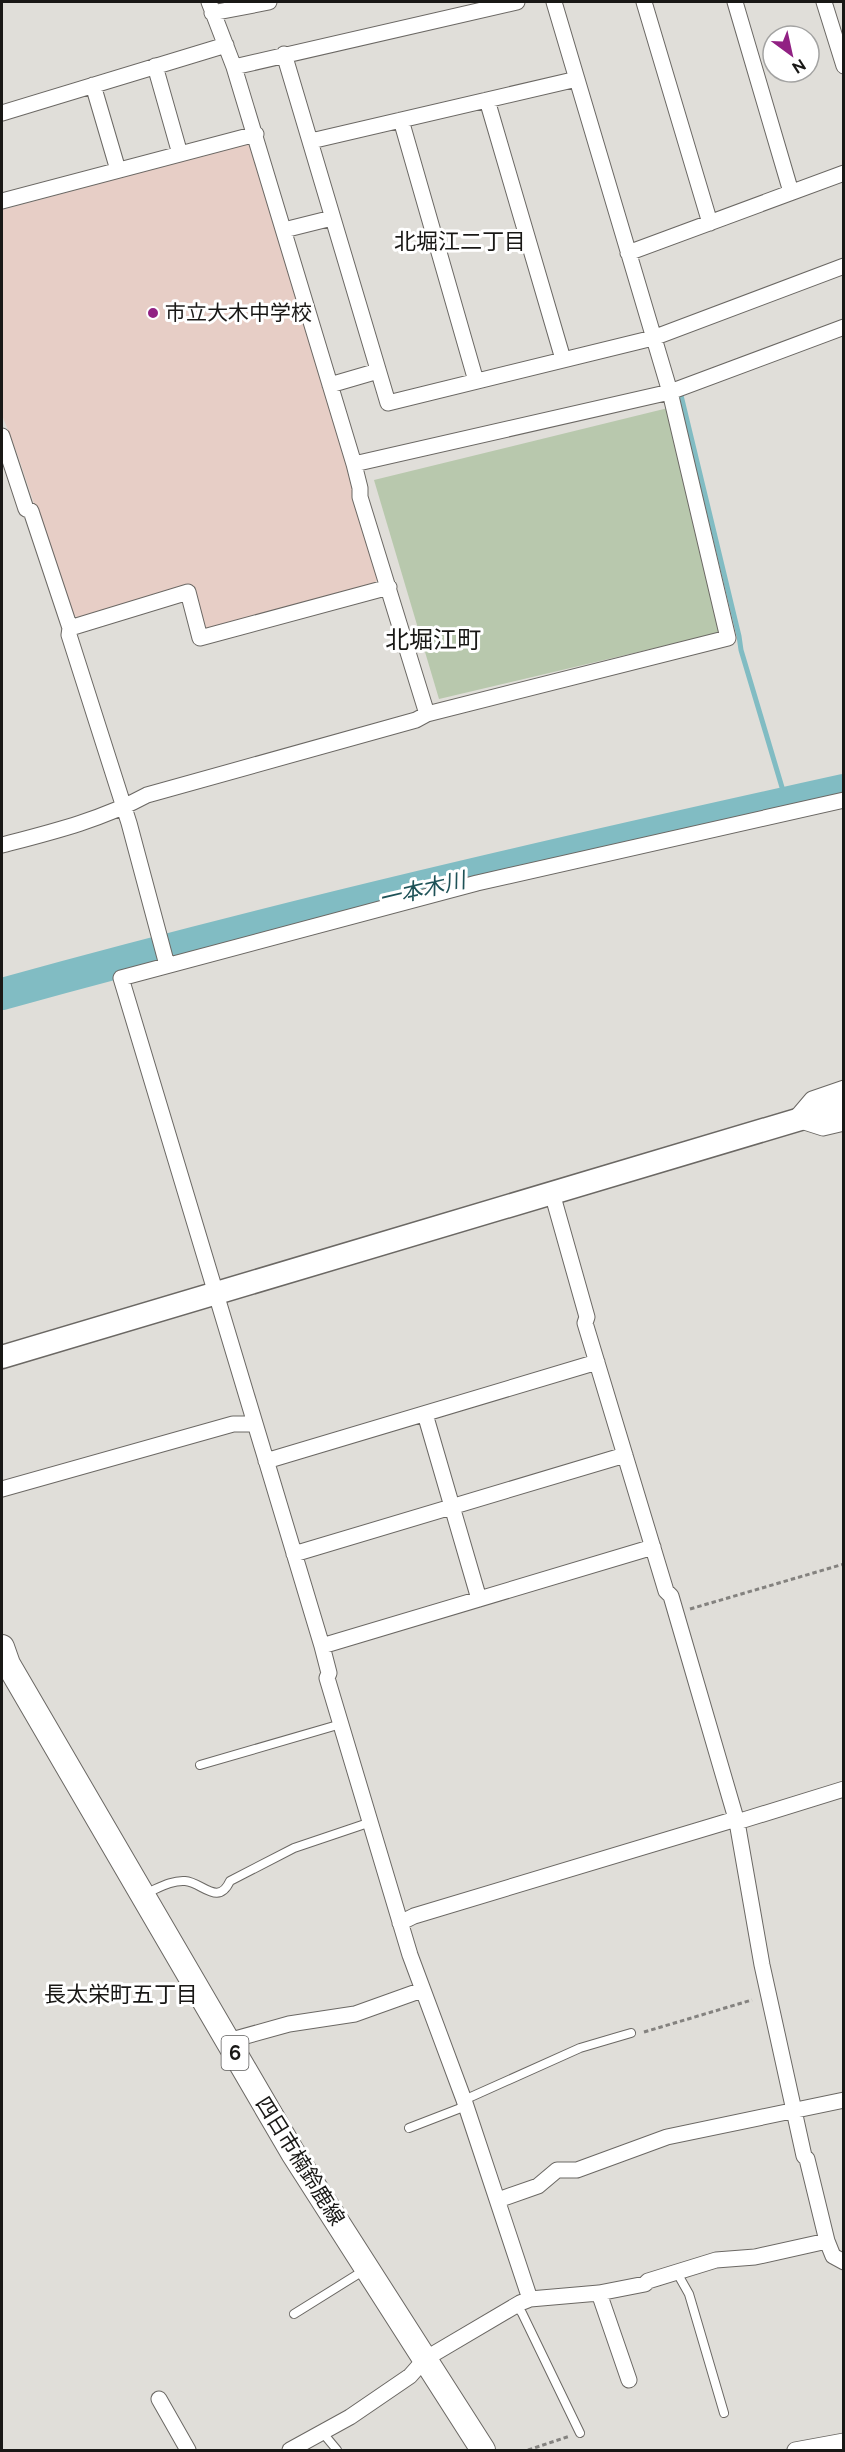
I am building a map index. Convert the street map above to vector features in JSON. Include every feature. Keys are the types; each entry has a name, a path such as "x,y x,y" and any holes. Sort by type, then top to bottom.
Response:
{"main road":[{"name":"四日市楠鈴鹿線","path":"2,1647 8,1664 293,2153 483,2451"}],"street":[{"path":"269,2 211,7 256,134 354,464 363,509 427,714"},
{"path":"234,67 517,2"},
{"path":"2,845 85,823 123,808 147,795 416,720 427,714 728,638 676,389 653,338 554,2"},
{"path":"644,2 710,223"},
{"path":"735,2 792,192"},
{"path":"824,2 843,66"},
{"path":"2,113 226,45"},
{"path":"284,54 388,403 653,338 843,266"},
{"path":"155,66 180,154"},
{"path":"311,141 577,79"},
{"path":"93,85 118,170"},
{"path":"487,100 563,359"},
{"path":"400,120 476,381"},
{"path":"2,201 256,134"},
{"path":"628,253 843,173"},
{"path":"284,230 332,218"},
{"path":"354,464 676,389 843,327"},
{"path":"330,385 378,372"},
{"path":"2,436 5,457 26,509 31,510 70,628 69,635 129,824 167,965"},
{"path":"70,628 188,592 200,638 389,587"},
{"path":"523,2302 498,2200 400,1923 327,1677 329,1673 322,1646 121,978 477,883 843,800"},
{"path":"795,1119 812,1099 843,1088"},
{"path":"2,1357 833,1109"},
{"path":"795,1119 823,1128 843,1123"},
{"path":"552,1193 587,1317 585,1323 666,1591 671,1596 737,1820 768,1995 794,2110 827,2241 833,2256 843,2262"},
{"path":"266,1461 597,1362"},
{"path":"424,1414 479,1599"},
{"path":"2,1489 234,1424 254,1424"},
{"path":"294,1554 625,1455"},
{"path":"322,1646 653,1547"},
{"path":"400,1923 414,1916 843,1790"},
{"path":"228,2041 289,2024 355,2014 422,1990"},
{"path":"498,2200 538,2186 557,2170 577,2170 667,2137 843,2100"},
{"path":"290,2451 350,2417 410,2376 425,2359 523,2302 599,2293 645,2284 676,2271 716,2260 755,2257 827,2241"},
{"path":"599,2293 629,2380"},
{"path":"159,2399 188,2451"},
{"path":"795,2451 843,2441"}],"lane":[{"path":"200,1765 341,1724"},
{"path":"142,1894 184,1881 191,1882 210,1893 220,1892 227,1889 230,1881 294,1848 371,1822"},
{"path":"409,2128 580,2048 631,2033"},
{"path":"294,2314 367,2269"},
{"path":"676,2271 688,2294 724,2413"},
{"path":"523,2302 522,2313 580,2433"},
{"path":"322,2432 337,2451"}],"path":[{"path":"676,1613 843,1564"},
{"path":"631,2033 635,2034 768,1995"},
{"path":"528,2451 580,2433"}],"shaded area":[{"name":"市立大木中学校","path":"249,143 255,147 356,491 379,578 374,584 208,629 201,624 190,587 79,618 71,614 2,415 2,210"}],"green space":[{"path":"668,408 723,632 439,699 374,480"}],"waterway":[{"path":"680,391 741,650 784,794"},
{"name":"一本木川","path":"2,994 211,938 422,886 844,790"}],"place":[{"name":"市立大木中学校","path":"153,313"}],"district":[{"name":"北堀江二丁目","path":"460,241"},
{"name":"北堀江町","path":"433,640"},
{"name":"長太栄町五丁目","path":"121,1994"}]}
